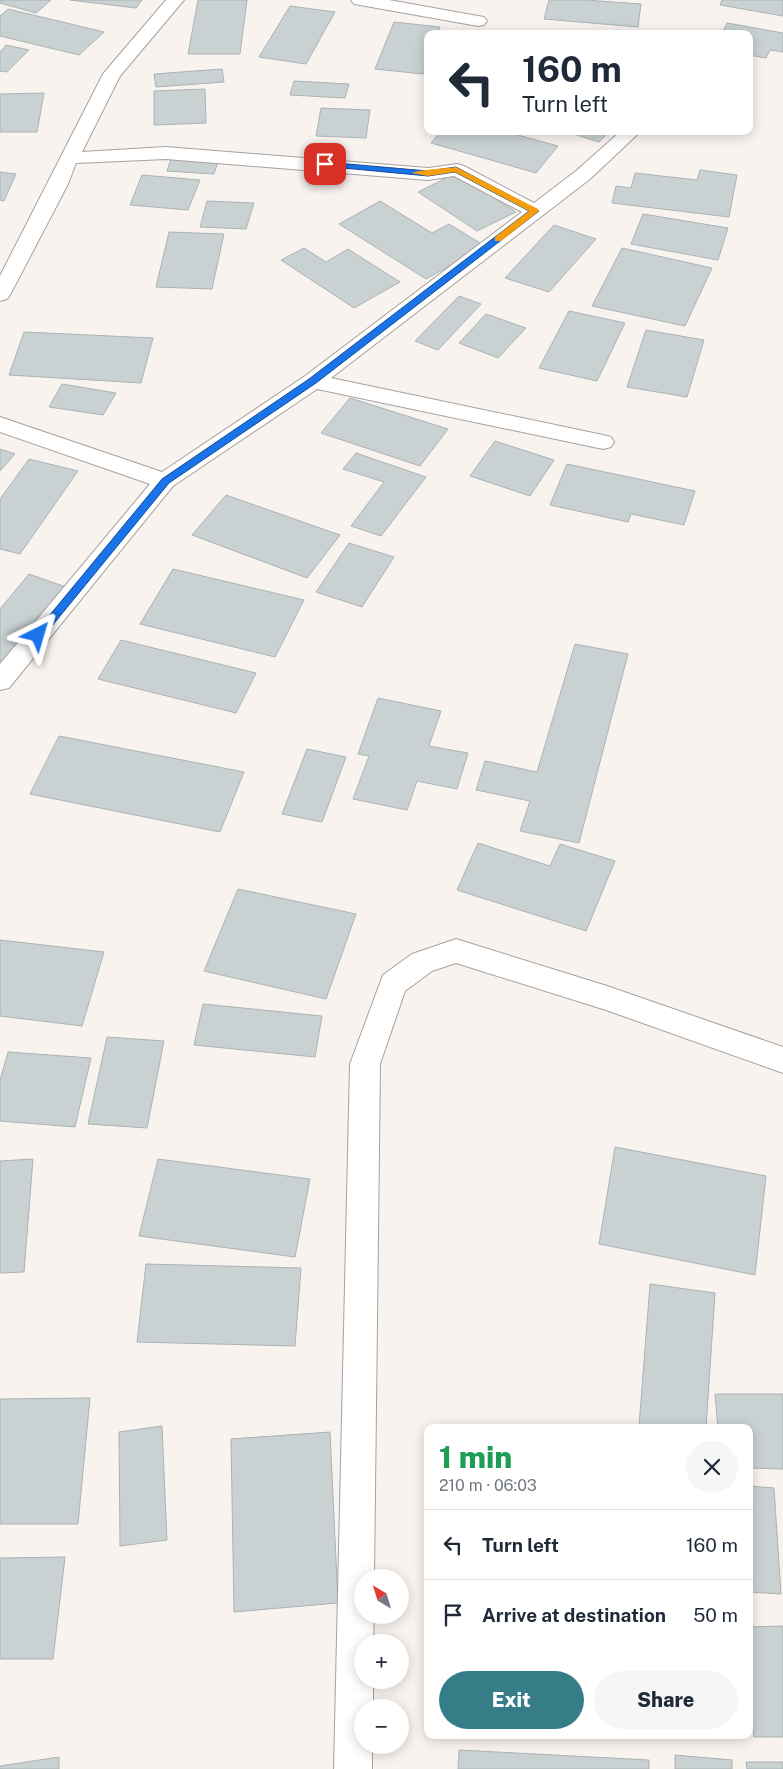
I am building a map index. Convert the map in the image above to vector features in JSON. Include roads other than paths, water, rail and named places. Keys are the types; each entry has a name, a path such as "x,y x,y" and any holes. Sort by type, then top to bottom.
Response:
{"street":[{"path":"0,295 58,184 69,158 112,74 175,0"},
{"path":"360,0 478,21"},
{"path":"0,681 165,481 312,381 583,175 628,135"},
{"path":"69,158 166,153 428,174 456,170 535,211"},
{"path":"312,381 603,442"},
{"path":"0,424 165,481"},
{"path":"353,1769 365,1064 393,984 422,962 456,951 607,998 783,1060"}]}
